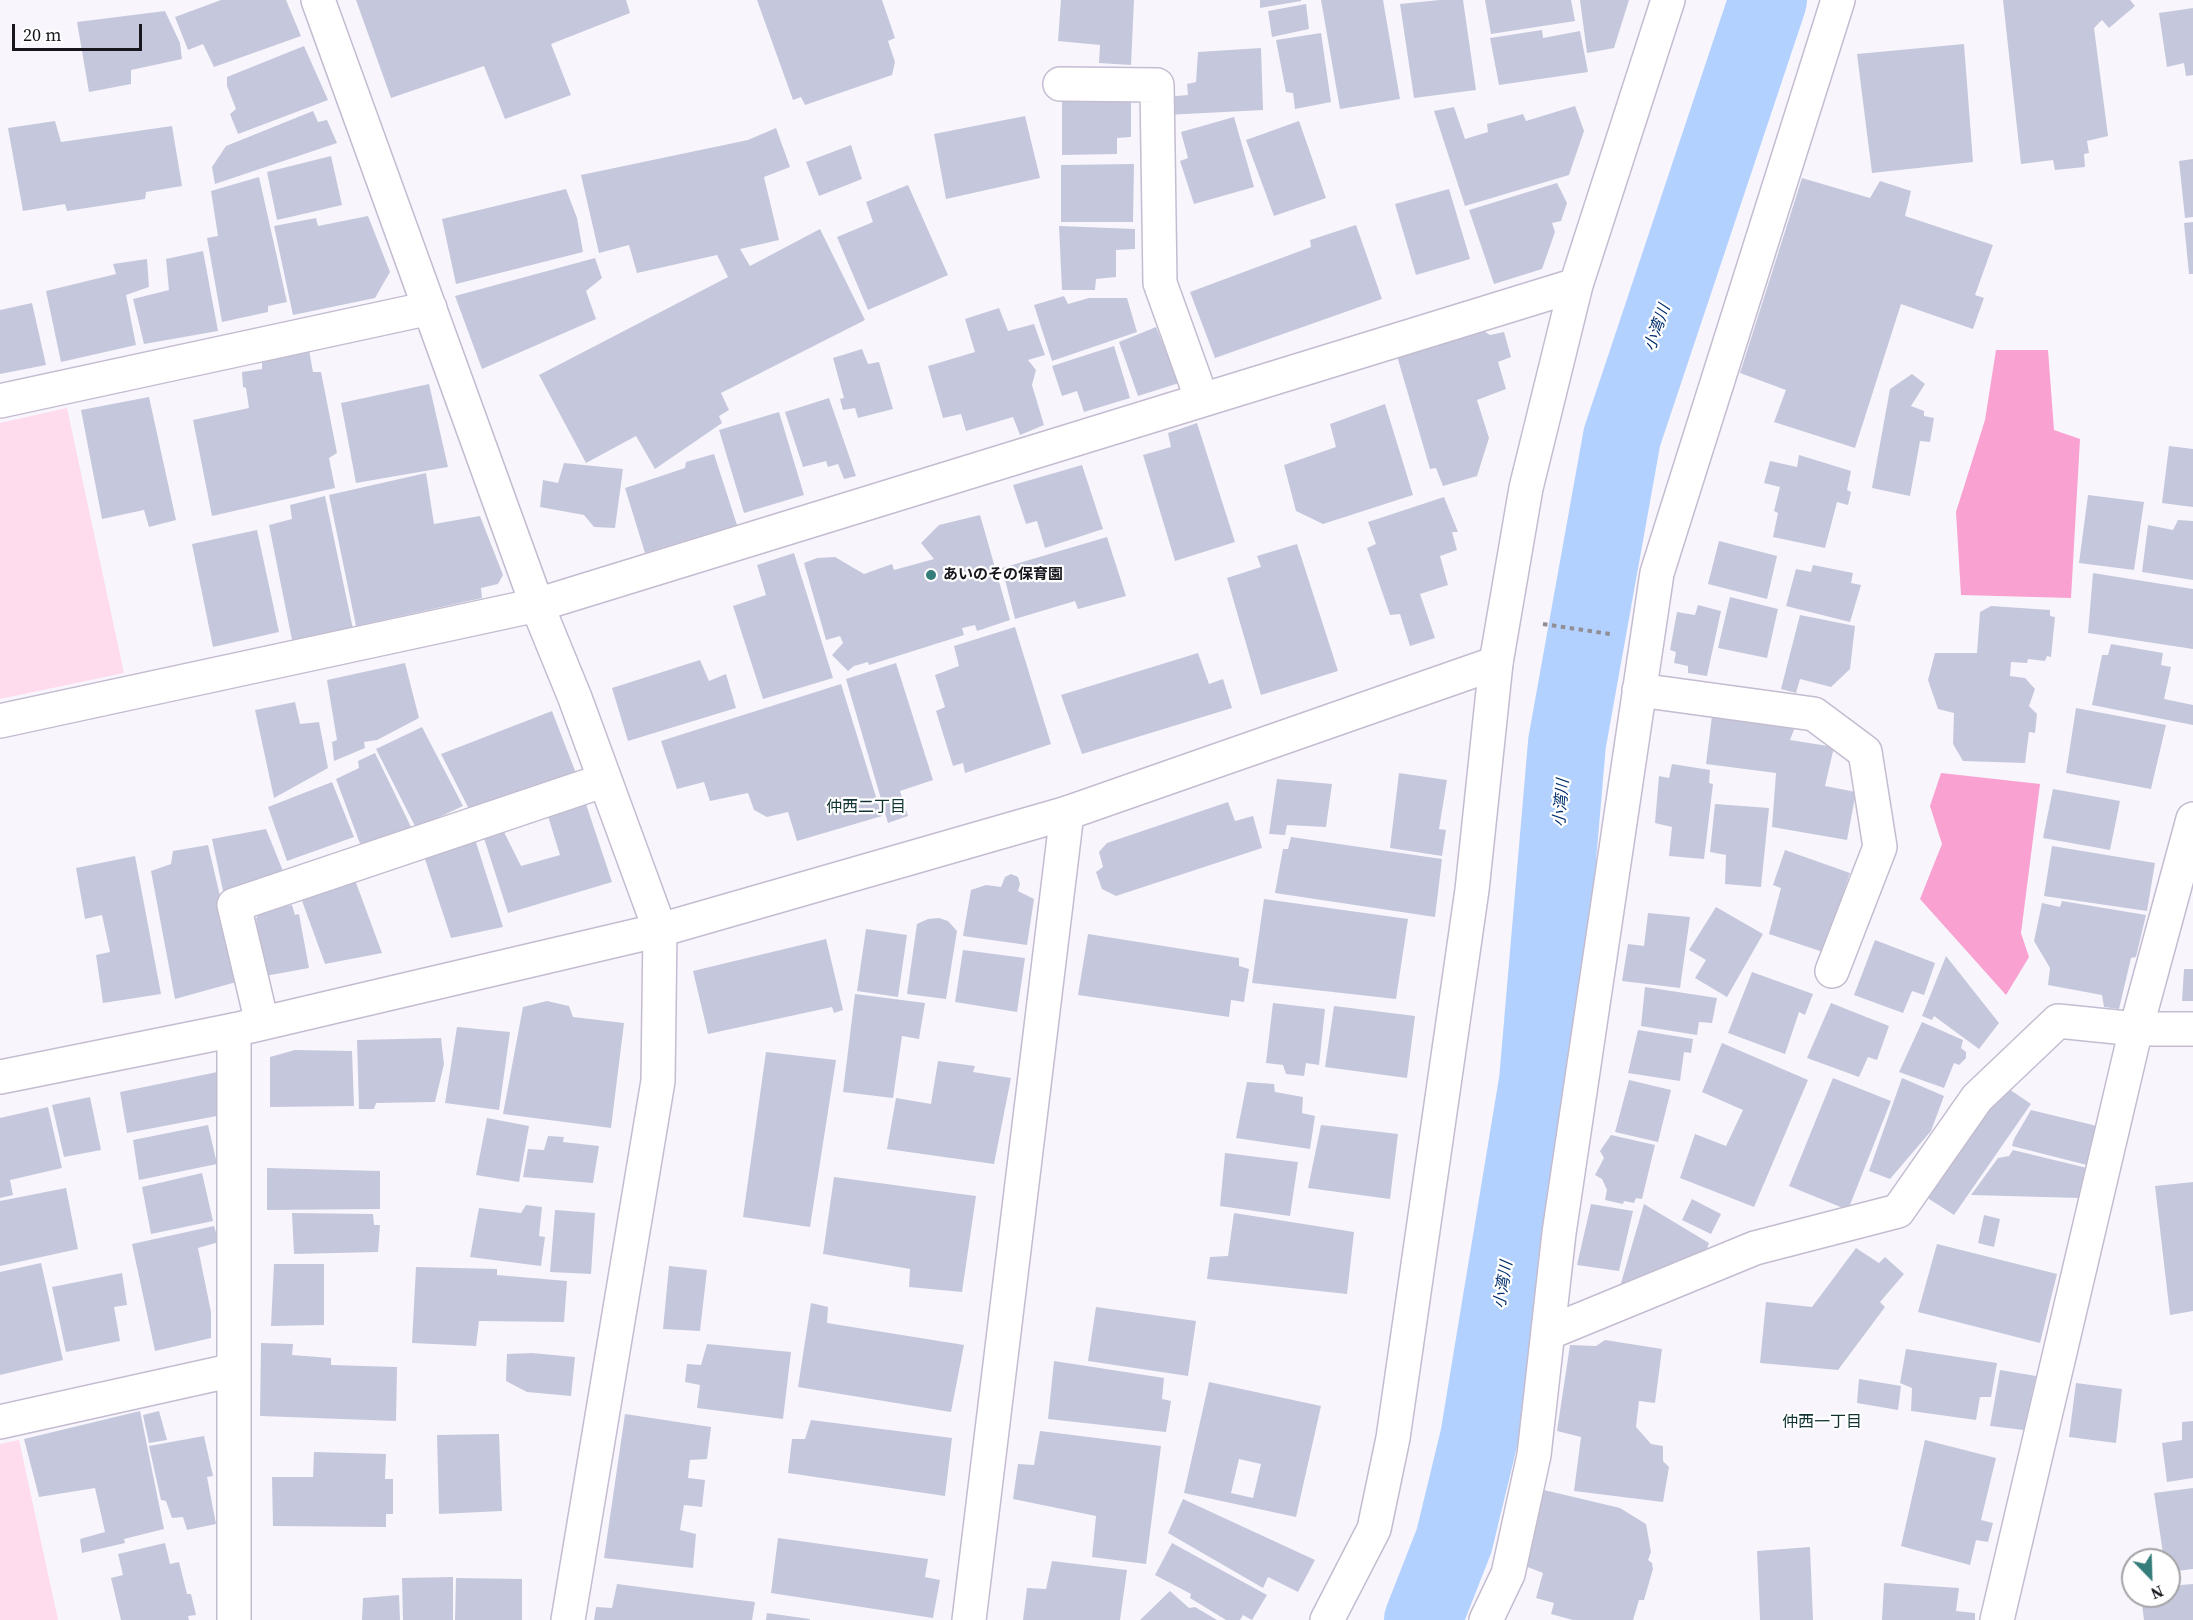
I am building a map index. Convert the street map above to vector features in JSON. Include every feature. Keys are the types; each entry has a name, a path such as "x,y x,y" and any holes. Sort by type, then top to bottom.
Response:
{"street":[{"path":"318,0 537,605 575,698 660,930 658,1081 568,1620"},
{"path":"1327,1620 1374,1529 1393,1438 1472,890 1496,663 1526,488 1576,285 1668,0"},
{"path":"1486,1620 1508,1575 1532,1466 1559,1233 1657,573 1838,0"},
{"path":"1060,84 1157,85 1160,283 1202,400"},
{"path":"0,721 537,605 1576,285"},
{"path":"0,401 430,308"},
{"path":"0,1077 248,1027 660,930 1067,813 1496,663"},
{"path":"1640,690 1814,714 1864,752 1880,847 1832,971"},
{"path":"234,1620 234,1370 248,1027 234,905 605,780"},
{"path":"969,1620 1067,813"},
{"path":"1997,1620 2136,1029 2192,827"},
{"path":"1548,1333 1755,1248 1898,1211 1977,1098 2058,1021 2136,1029 2193,1029"},
{"path":"0,1422 234,1370"}],"path":[{"path":"1532,623 1618,635"}],"shaded area":[{"path":"1996,350 2048,350 2054,430 2080,439 2071,598 1961,595 1956,512 1985,420"},
{"path":"67,408 124,673 0,699 0,423"},
{"path":"1941,773 2040,784 2021,933 2029,957 2006,995 1920,899 1942,844 1930,806"},
{"path":"19,1440 58,1620 0,1620 0,1444"}],"building":[{"path":"221,0 286,0 301,36 214,67 203,44 188,50 175,17"},
{"path":"356,0 626,0 630,13 551,44 571,95 505,119 484,66 391,98"},
{"path":"757,0 882,0 895,38 888,41 895,62 892,75 805,105 801,97 793,100"},
{"path":"1061,0 1134,0 1131,65 1099,63 1100,45 1058,41"},
{"path":"1260,0 1301,0 1301,1 1260,8"},
{"path":"1321,0 1383,0 1400,99 1340,109"},
{"path":"1463,0 1476,90 1414,98 1400,4"},
{"path":"1485,0 1571,0 1575,21 1491,34"},
{"path":"1580,0 1629,0 1614,48 1587,53"},
{"path":"2003,0 2130,0 2135,6 2109,28 2102,20 2094,28 2108,136 2087,141 2089,153 2084,154 2085,167 2055,170 2053,160 2021,164"},
{"path":"1306,4 1309,29 1272,37 1268,11"},
{"path":"2193,8 2193,75 2186,76 2184,63 2167,67 2159,13"},
{"path":"165,11 180,43 182,59 131,70 131,84 89,92 77,22"},
{"path":"1542,30 1543,38 1580,31 1588,72 1499,85 1490,38"},
{"path":"1321,33 1331,102 1295,109 1293,93 1286,92 1276,40"},
{"path":"1964,44 1973,162 1872,173 1857,54"},
{"path":"304,46 328,100 238,134 230,114 236,109 227,86 227,77"},
{"path":"1261,48 1263,110 1166,115 1165,97 1188,95 1187,84 1196,82 1198,52"},
{"path":"1062,98 1131,99 1131,137 1117,138 1117,154 1062,155"},
{"path":"1575,106 1584,131 1569,175 1465,206 1434,111 1454,107 1465,139 1488,132 1487,124 1523,114 1526,121"},
{"path":"313,111 318,122 327,120 337,143 215,184 212,167 226,146"},
{"path":"1025,116 1040,178 946,199 934,134"},
{"path":"1234,117 1254,187 1194,204 1180,161 1188,158 1181,132"},
{"path":"55,121 61,142 172,126 182,186 146,192 145,199 67,211 65,204 23,211 8,128"},
{"path":"1299,121 1326,198 1274,216 1246,140"},
{"path":"776,128 790,167 764,177 779,240 740,249 750,266 820,229 865,320 721,393 729,410 719,416 722,423 655,469 636,436 586,463 539,375 728,277 717,255 637,273 629,245 599,253 581,175 748,140"},
{"path":"851,145 862,179 819,196 806,162"},
{"path":"331,156 342,205 277,220 267,172"},
{"path":"2193,159 2193,217 2185,218 2179,161"},
{"path":"1134,164 1133,222 1061,222 1061,165"},
{"path":"259,177 287,302 268,306 268,312 222,322 207,238 218,236 211,191"},
{"path":"1802,178 1870,198 1880,181 1911,191 1905,216 1993,245 1975,295 1984,298 1973,329 1901,304 1855,448 1774,422 1786,390 1740,373"},
{"path":"1557,183 1567,203 1561,221 1552,223 1555,232 1542,269 1494,284 1469,210"},
{"path":"908,185 948,275 868,310 837,237 873,222 866,202"},
{"path":"566,189 577,218 583,252 456,284 442,219"},
{"path":"1449,189 1470,259 1416,275 1395,204"},
{"path":"368,216 390,272 375,298 293,315 274,226 316,218 318,226"},
{"path":"2193,222 2193,274 2189,274 2184,223"},
{"path":"1356,225 1382,299 1215,358 1190,292 1311,247 1310,240"},
{"path":"1059,226 1135,229 1135,249 1116,250 1116,277 1096,279 1095,290 1062,290"},
{"path":"203,251 218,331 144,344 133,299 169,290 166,259"},
{"path":"595,258 602,278 586,291 596,319 482,369 455,296"},
{"path":"147,259 149,287 126,295 136,345 61,362 46,291 116,274 113,264"},
{"path":"1064,296 1068,304 1089,298 1127,298 1137,332 1052,361 1034,305"},
{"path":"32,303 46,365 0,374 0,310"},
{"path":"999,308 1008,331 1034,324 1045,355 1028,360 1036,370 1032,385 1044,425 1020,435 1013,417 966,431 961,414 943,418 928,366 975,352 965,319"},
{"path":"1156,327 1179,383 1138,396 1119,342"},
{"path":"1479,328 1490,335 1504,332 1511,357 1498,362 1506,389 1477,400 1489,438 1477,476 1443,486 1436,468 1430,469 1397,356"},
{"path":"1114,346 1130,398 1084,412 1077,391 1062,396 1052,366"},
{"path":"862,349 868,364 879,362 893,409 858,418 855,408 843,410 840,399 844,398 833,358"},
{"path":"309,350 313,372 321,372 337,453 329,458 335,488 212,516 193,420 249,408 246,388 243,387 242,372 262,369 262,360"},
{"path":"1912,374 1925,384 1911,406 1924,411 1924,416 1934,418 1930,442 1920,441 1910,496 1872,488 1890,389"},
{"path":"429,384 448,467 356,483 341,403"},
{"path":"149,397 176,520 149,527 144,510 102,519 81,410"},
{"path":"829,398 856,476 844,479 838,464 828,467 826,461 803,467 785,412"},
{"path":"1385,404 1413,495 1323,524 1296,511 1284,465 1336,447 1330,424"},
{"path":"779,412 804,495 744,513 719,430"},
{"path":"1197,423 1235,542 1175,561 1143,455 1171,447 1168,433"},
{"path":"2169,446 2193,449 2193,507 2162,503"},
{"path":"714,454 737,525 645,553 625,488 685,468 686,462"},
{"path":"1799,455 1851,471 1847,490 1851,492 1848,505 1837,502 1825,548 1773,537 1778,513 1774,511 1780,487 1764,483 1770,461 1797,467"},
{"path":"564,463 623,469 615,528 594,527 584,515 540,507 543,480 558,483"},
{"path":"1082,465 1103,529 1045,548 1037,521 1026,524 1013,485"},
{"path":"426,473 434,524 480,516 503,575 498,584 481,588 482,598 356,626 329,495"},
{"path":"2088,495 2144,502 2134,570 2079,563"},
{"path":"325,496 353,629 292,640 269,525 292,519 290,505"},
{"path":"1444,497 1458,532 1452,532 1457,550 1440,556 1448,585 1420,594 1435,638 1410,646 1400,614 1390,615 1367,548 1376,544 1368,522"},
{"path":"980,515 1010,620 977,631 975,625 962,628 964,635 869,665 868,662 854,666 848,671 832,655 843,643 840,636 826,640 804,563 817,558 835,557 864,574 892,564 894,570 934,559 921,543 939,525"},
{"path":"2178,520 2193,521 2193,580 2142,572 2148,525 2173,530"},
{"path":"257,530 279,632 213,647 192,544"},
{"path":"1107,537 1126,596 1078,609 1075,601 1015,619 1002,568"},
{"path":"1719,541 1777,556 1767,599 1708,584"},
{"path":"1297,544 1338,671 1261,695 1227,578 1261,567 1257,556"},
{"path":"794,553 833,678 763,699 733,606 766,595 757,565"},
{"path":"1813,565 1853,573 1851,583 1861,585 1850,622 1786,606 1796,569 1811,572"},
{"path":"2093,573 2193,589 2193,649 2088,633"},
{"path":"1730,597 1778,609 1767,658 1718,648"},
{"path":"1698,605 1721,611 1707,676 1688,673 1688,666 1674,663 1676,652 1670,650 1677,612 1695,615"},
{"path":"1991,606 2050,610 2050,616 2055,617 2051,657 2047,656 2045,661 2028,659 2027,663 2011,662 2010,676 2025,678 2035,689 2029,706 2037,714 2035,733 2029,732 2025,763 1963,761 1953,744 1954,713 1938,709 1928,680 1935,653 1977,653 1980,612"},
{"path":"1800,615 1855,626 1850,669 1831,687 1800,679 1796,693 1781,689"},
{"path":"1015,627 1051,744 965,773 963,763 953,766 936,711 945,707 935,675 959,666 954,646"},
{"path":"2111,644 2163,653 2161,665 2171,667 2164,699 2193,705 2193,725 2092,705 2102,655 2108,655"},
{"path":"1198,653 1209,684 1223,679 1232,708 1082,754 1061,695"},
{"path":"700,660 709,681 726,674 736,708 628,741 612,688"},
{"path":"405,663 419,718 377,740 364,742 365,748 334,761 332,742 337,740 327,680"},
{"path":"896,663 933,780 900,791 908,816 888,823 846,679"},
{"path":"841,684 882,816 797,841 788,812 767,817 754,810 748,793 710,801 704,782 677,789 661,741"},
{"path":"295,702 300,724 319,722 328,768 274,798 255,710"},
{"path":"2076,708 2166,725 2151,789 2066,773"},
{"path":"552,711 577,776 469,809 441,754"},
{"path":"1712,716 1795,727 1790,740 1834,747 1825,786 1856,792 1847,840 1772,827 1776,773 1706,764"},
{"path":"422,727 463,806 416,828 376,749"},
{"path":"375,753 413,831 362,849 336,779 359,768 358,761"},
{"path":"1672,764 1710,770 1709,783 1713,784 1704,859 1669,856 1672,827 1655,823 1659,776 1669,778"},
{"path":"1399,773 1447,780 1439,829 1446,830 1442,856 1390,848"},
{"path":"1277,779 1332,784 1326,827 1287,825 1285,835 1269,834"},
{"path":"332,782 354,837 287,861 268,807"},
{"path":"2053,789 2120,801 2110,850 2043,838"},
{"path":"585,801 612,882 508,913 483,835 503,830 521,866 560,855 547,813"},
{"path":"1228,802 1235,821 1253,816 1262,848 1116,896 1102,889 1096,872 1103,867 1099,852 1107,843"},
{"path":"1715,804 1769,808 1761,887 1725,884 1726,855 1710,852"},
{"path":"266,829 283,871 223,891 212,839"},
{"path":"1291,837 1442,859 1435,917 1275,893 1283,849 1288,849"},
{"path":"475,839 503,927 451,938 424,856"},
{"path":"208,845 240,981 175,999 151,871 171,864 173,851"},
{"path":"2052,846 2155,863 2147,911 2044,896"},
{"path":"1785,850 1850,873 1823,952 1769,934 1781,888 1773,885"},
{"path":"135,856 161,994 103,1003 96,955 110,952 102,915 85,919 76,868"},
{"path":"1011,874 1018,877 1020,884 1018,891 1034,899 1027,945 963,936 971,890 986,885 1001,887 1005,877"},
{"path":"355,880 382,953 325,964 301,898"},
{"path":"1264,899 1408,919 1396,999 1252,983"},
{"path":"2062,901 2146,915 2136,957 2131,958 2119,1009 2104,1007 2102,995 2048,985 2050,968 2034,941 2042,903 2060,907"},
{"path":"292,905 295,915 299,914 309,968 265,976 256,919 260,910"},
{"path":"1716,907 1763,934 1727,997 1695,978 1706,960 1689,950"},
{"path":"1648,913 1690,917 1680,988 1622,981 1628,944 1644,946"},
{"path":"939,918 948,921 957,931 946,999 907,994 917,924 928,919"},
{"path":"866,929 907,935 898,997 857,991"},
{"path":"1088,934 1239,958 1239,966 1249,969 1244,1002 1231,1000 1229,1017 1078,995"},
{"path":"826,939 843,1010 834,1013 832,1007 708,1034 693,971"},
{"path":"1875,940 1935,963 1924,995 1912,991 1903,1013 1854,995"},
{"path":"963,950 1025,958 1017,1012 955,1002"},
{"path":"1946,956 1999,1023 1979,1049 1934,1016 1932,1020 1922,1016"},
{"path":"2184,969 2193,969 2193,1001 2182,1001"},
{"path":"1752,972 1813,994 1805,1015 1799,1012 1785,1054 1728,1033"},
{"path":"1645,987 1717,998 1712,1023 1699,1022 1697,1035 1641,1026"},
{"path":"855,994 925,1003 919,1039 902,1036 893,1098 843,1092"},
{"path":"547,1001 569,1006 573,1017 624,1023 611,1128 503,1114 523,1007"},
{"path":"1273,1003 1325,1009 1319,1065 1306,1063 1304,1076 1286,1074 1283,1065 1266,1063"},
{"path":"1831,1003 1889,1026 1877,1060 1868,1057 1859,1077 1807,1058"},
{"path":"1334,1006 1415,1016 1407,1078 1325,1067"},
{"path":"1922,1022 1963,1040 1961,1048 1966,1052 1966,1058 1959,1065 1954,1063 1944,1088 1899,1072"},
{"path":"457,1027 510,1032 499,1110 445,1103"},
{"path":"1638,1030 1693,1039 1691,1053 1684,1052 1680,1081 1628,1073"},
{"path":"441,1038 444,1064 435,1102 376,1103 374,1109 359,1109 357,1040"},
{"path":"1722,1043 1808,1080 1754,1207 1680,1178 1695,1134 1726,1146 1743,1110 1702,1092"},
{"path":"295,1050 352,1051 354,1106 270,1107 270,1057"},
{"path":"766,1052 836,1060 810,1227 743,1217"},
{"path":"938,1061 975,1066 973,1072 1011,1078 994,1164 887,1149 896,1098 931,1104"},
{"path":"222,1071 222,1115 127,1133 120,1092"},
{"path":"1833,1078 1891,1101 1848,1210 1789,1186"},
{"path":"1902,1078 1944,1096 1931,1131 1890,1179 1869,1171"},
{"path":"1629,1080 1671,1090 1658,1142 1615,1132"},
{"path":"1247,1082 1274,1084 1275,1092 1303,1097 1302,1113 1315,1116 1310,1149 1236,1138"},
{"path":"2006,1087 2031,1104 1954,1215 1926,1197 1986,1107"},
{"path":"90,1097 101,1150 64,1157 52,1105"},
{"path":"48,1107 62,1168 10,1180 13,1195 0,1198 0,1118"},
{"path":"2031,1110 2097,1126 2087,1165 2012,1146"},
{"path":"487,1118 529,1126 519,1182 476,1175"},
{"path":"208,1125 217,1164 139,1180 133,1140"},
{"path":"1321,1125 1398,1134 1390,1199 1308,1188"},
{"path":"1611,1135 1655,1145 1642,1199 1636,1198 1634,1203 1624,1201 1623,1204 1605,1200 1607,1190 1602,1179 1595,1175 1604,1158 1600,1151"},
{"path":"548,1136 564,1137 563,1142 599,1146 593,1183 523,1177 528,1149 544,1150"},
{"path":"2013,1150 2087,1168 2079,1198 1971,1195 1998,1158 2009,1156"},
{"path":"1225,1153 1298,1162 1290,1216 1220,1206"},
{"path":"267,1168 380,1171 380,1209 267,1210"},
{"path":"202,1173 213,1221 151,1234 142,1187"},
{"path":"834,1177 976,1196 962,1292 909,1287 910,1269 823,1254"},
{"path":"2193,1182 2193,1311 2170,1315 2155,1186"},
{"path":"66,1188 78,1249 0,1266 0,1201"},
{"path":"1692,1199 1721,1214 1711,1234 1682,1220"},
{"path":"1591,1204 1633,1211 1619,1271 1577,1265"},
{"path":"1644,1204 1709,1243 1703,1261 1619,1290"},
{"path":"526,1205 542,1207 539,1236 545,1237 541,1266 470,1257 479,1208 521,1213"},
{"path":"555,1210 595,1213 591,1274 550,1272"},
{"path":"292,1213 373,1214 374,1225 380,1225 378,1252 294,1254"},
{"path":"1234,1213 1354,1232 1347,1294 1207,1279 1210,1257 1228,1256"},
{"path":"1984,1215 2000,1219 1994,1247 1978,1243"},
{"path":"214,1226 219,1242 198,1248 211,1312 211,1338 155,1351 132,1244"},
{"path":"1937,1244 2057,1274 2040,1343 1918,1312"},
{"path":"1856,1248 1879,1263 1885,1257 1904,1274 1880,1302 1885,1307 1838,1370 1760,1363 1766,1302 1812,1307"},
{"path":"41,1263 63,1360 0,1375 0,1272"},
{"path":"274,1264 324,1264 324,1325 271,1326"},
{"path":"669,1266 707,1270 700,1331 663,1329"},
{"path":"416,1267 497,1269 497,1275 567,1281 564,1322 479,1321 476,1346 412,1343"},
{"path":"122,1273 127,1305 114,1307 120,1341 66,1352 52,1287"},
{"path":"811,1303 828,1307 827,1323 964,1345 951,1412 798,1387"},
{"path":"1096,1307 1196,1321 1188,1376 1088,1361"},
{"path":"1605,1340 1662,1349 1655,1403 1639,1401 1636,1427 1651,1444 1663,1446 1663,1461 1669,1467 1663,1502 1574,1491 1581,1437 1557,1431 1570,1345 1596,1346"},
{"path":"261,1343 293,1344 292,1355 331,1358 331,1365 397,1367 396,1421 260,1416"},
{"path":"707,1344 791,1352 783,1419 697,1408 700,1385 685,1382 687,1364 701,1365"},
{"path":"1906,1349 1997,1363 1991,1397 1980,1397 1976,1420 1911,1411 1912,1388 1900,1383"},
{"path":"532,1353 575,1357 571,1396 527,1392 506,1381 507,1354"},
{"path":"1054,1361 1164,1378 1162,1399 1171,1401 1166,1432 1048,1419"},
{"path":"2000,1370 2036,1376 2024,1430 1990,1426"},
{"path":"1859,1379 1901,1386 1898,1410 1857,1403"},
{"path":"1209,1382 1321,1406 1296,1517 1184,1493","holes":["1239,1459 1261,1464 1253,1498 1231,1493"]},
{"path":"2076,1383 2122,1389 2116,1443 2069,1437"},
{"path":"140,1411 164,1529 124,1539 125,1543 82,1553 80,1539 105,1532 95,1488 39,1497 24,1439"},
{"path":"159,1411 167,1440 149,1443 143,1415"},
{"path":"625,1414 711,1427 707,1459 690,1460 688,1478 705,1480 702,1507 684,1505 680,1530 696,1534 693,1568 604,1558"},
{"path":"811,1420 952,1438 945,1496 788,1473 792,1439 805,1439"},
{"path":"2193,1421 2193,1478 2167,1482 2162,1443 2182,1440 2182,1422"},
{"path":"1040,1431 1161,1446 1146,1564 1092,1557 1096,1516 1013,1499 1018,1464 1034,1465"},
{"path":"499,1434 502,1511 439,1514 437,1435"},
{"path":"204,1436 213,1476 207,1477 216,1524 187,1530 183,1517 172,1518 166,1501 161,1500 149,1446"},
{"path":"1925,1440 1996,1458 1981,1520 1993,1523 1988,1542 1976,1540 1970,1565 1901,1546"},
{"path":"314,1452 386,1454 385,1479 393,1479 393,1514 386,1514 386,1527 273,1526 272,1477 313,1477"},
{"path":"2193,1488 2193,1569 2181,1570 2181,1548 2162,1548 2154,1493"},
{"path":"1544,1490 1620,1508 1646,1524 1651,1552 1648,1560 1652,1563 1653,1569 1644,1600 1639,1600 1633,1620 1573,1620 1551,1614 1554,1603 1536,1598 1543,1573 1525,1566"},
{"path":"1183,1499 1315,1560 1298,1592 1268,1577 1263,1588 1168,1533"},
{"path":"778,1538 928,1559 925,1577 940,1580 933,1618 771,1593"},
{"path":"165,1543 170,1564 179,1562 187,1594 191,1594 196,1615 188,1616 189,1620 121,1620 111,1578 123,1575 118,1554"},
{"path":"1172,1543 1267,1595 1252,1620 1243,1615 1240,1620 1226,1620 1190,1598 1191,1594 1155,1575"},
{"path":"1810,1547 1813,1620 1760,1620 1757,1551"},
{"path":"1052,1561 1127,1570 1120,1620 1023,1620 1027,1588 1046,1589"},
{"path":"453,1577 453,1620 403,1620 402,1578"},
{"path":"456,1578 522,1579 522,1620 455,1620"},
{"path":"1884,1583 1959,1588 1956,1611 1975,1613 1975,1620 1882,1620"},
{"path":"617,1584 755,1602 752,1620 594,1620 596,1607 612,1608"},
{"path":"2193,1584 2193,1620 2144,1620 2142,1608 2181,1608 2181,1585"},
{"path":"1170,1591 1189,1608 1195,1607 1217,1620 1140,1620"},
{"path":"399,1595 400,1620 362,1620 363,1598"},
{"path":"767,1613 810,1619 810,1620 766,1620"}],"waterway":[{"name":"小湾川","path":"1423,1620 1454,1541 1479,1438 1538,1081 1567,743 1622,437 1768,0"}],"place":[{"name":"あいのその保育園","path":"931,575"}],"district":[{"name":"仲西二丁目","path":"866,808"},
{"name":"仲西一丁目","path":"1822,1423"}]}
